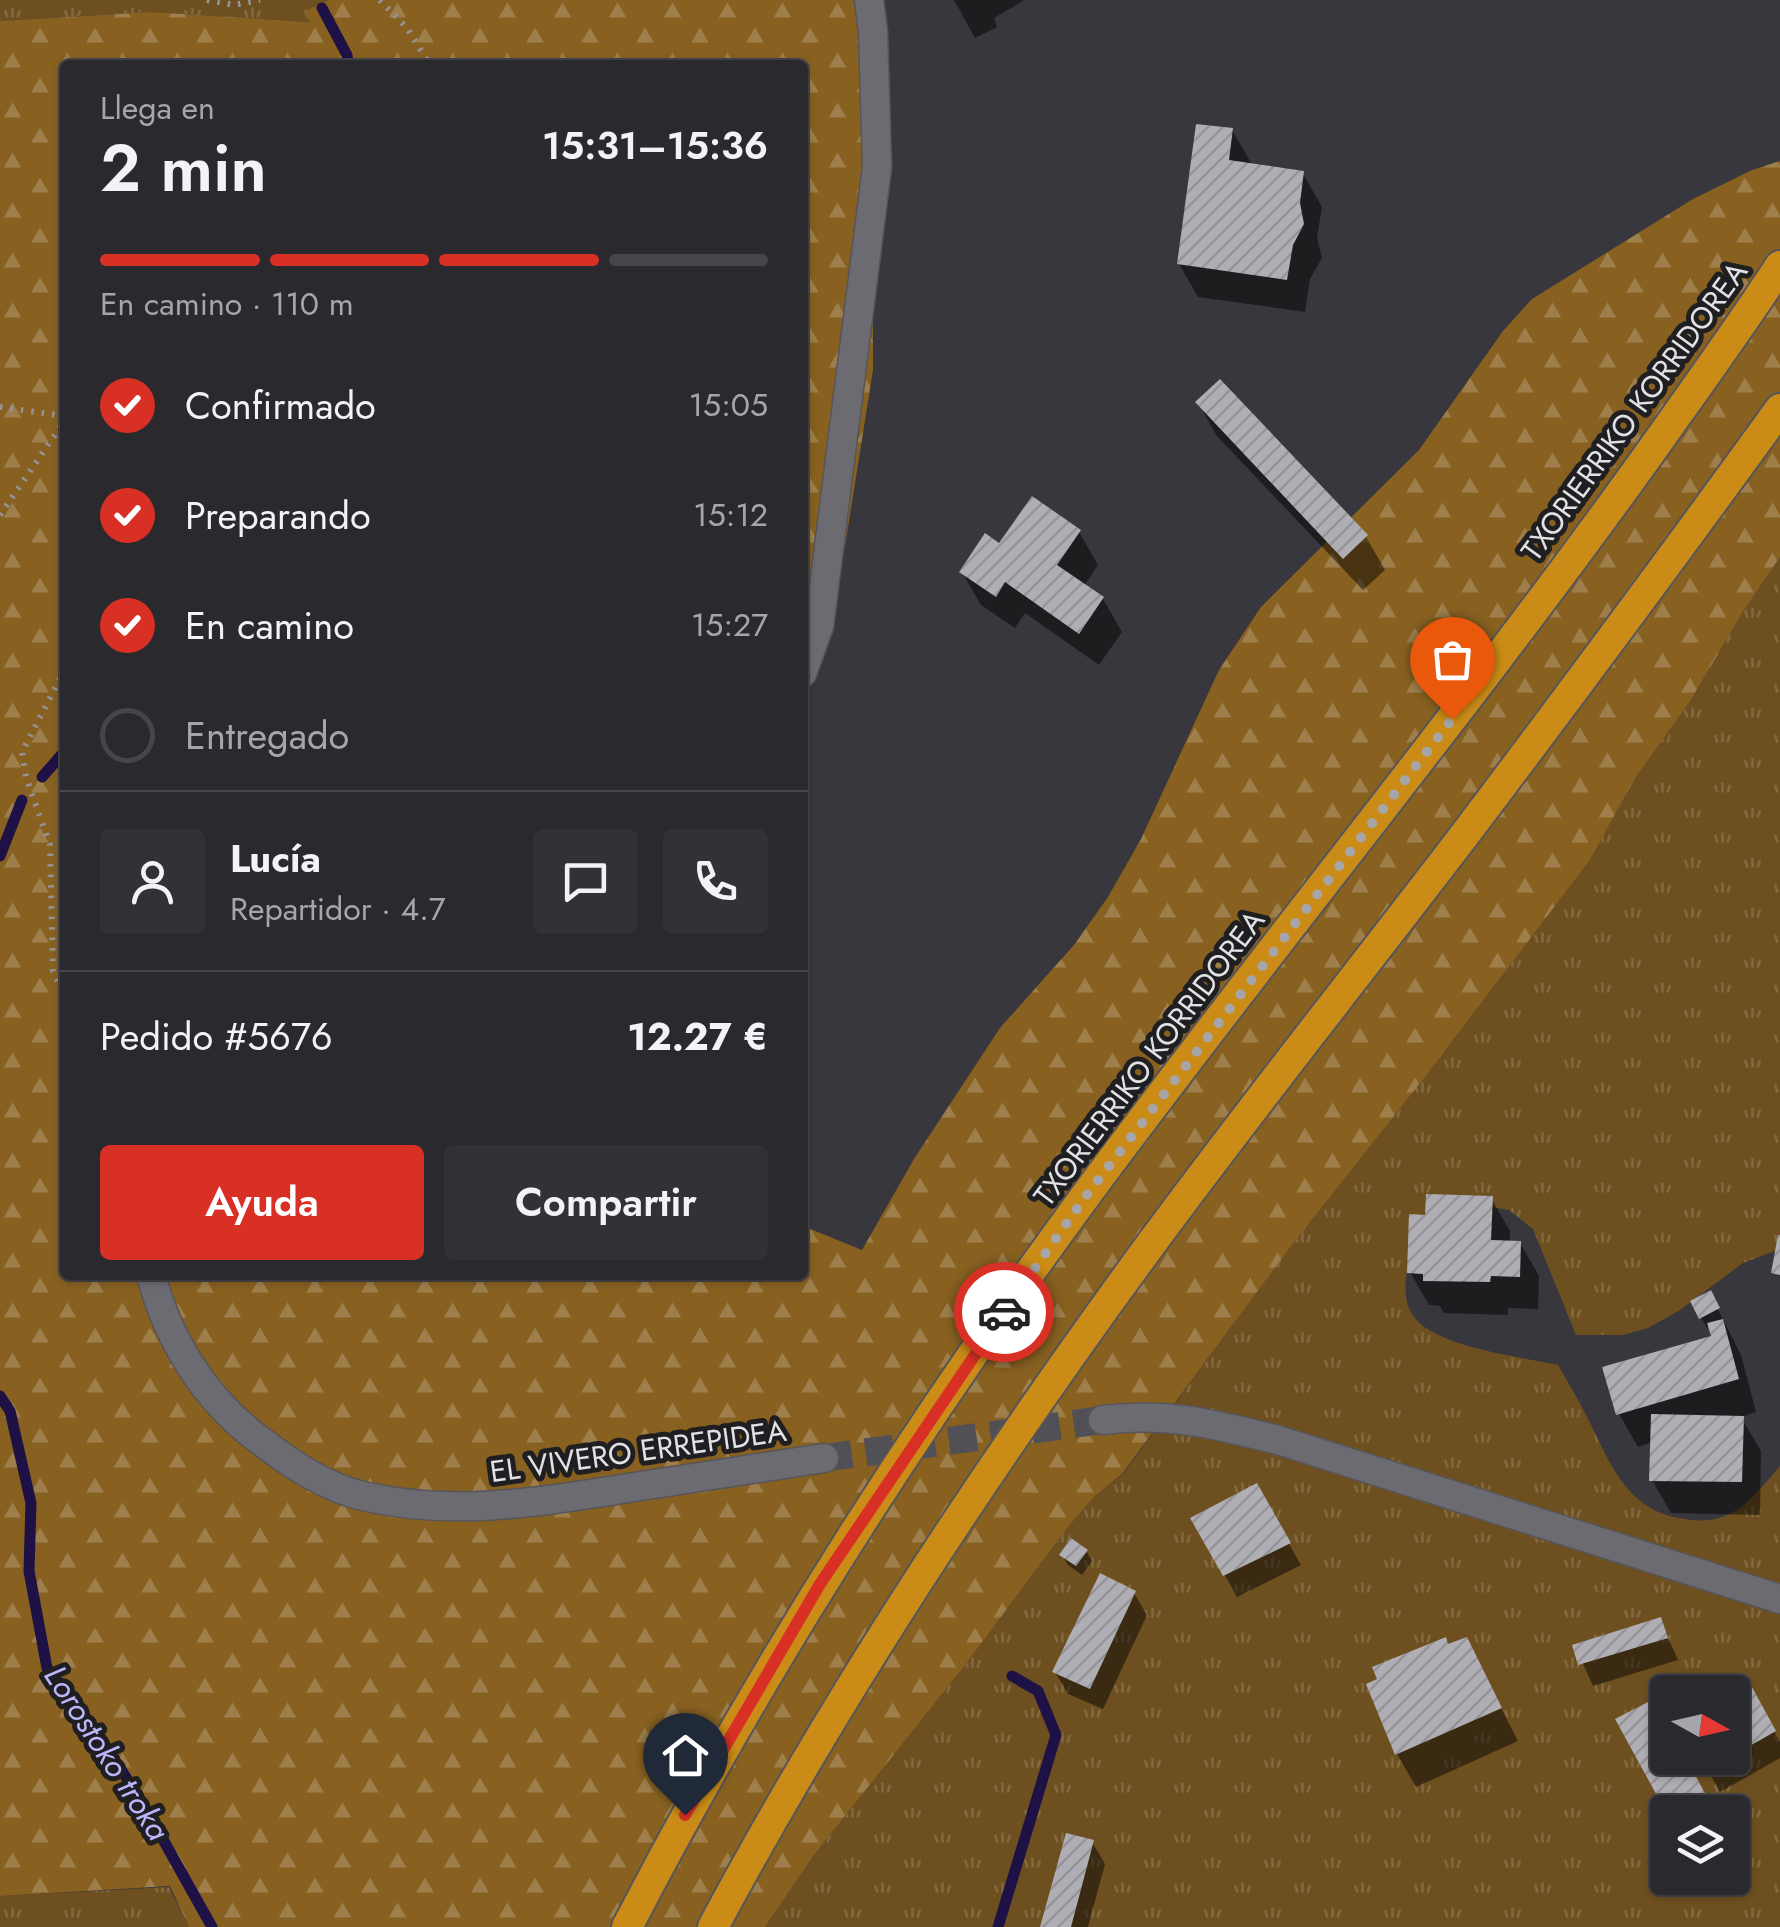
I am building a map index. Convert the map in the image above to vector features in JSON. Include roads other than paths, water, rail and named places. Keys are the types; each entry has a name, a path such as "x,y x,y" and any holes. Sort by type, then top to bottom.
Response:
{"highway":[{"name":"TXORIERRIKO KORRIDOREA","path":"628,1927 685,1815 820,1584 930,1417 1086,1196 1604,516 1780,266"},
{"path":"713,1927 861,1668 995,1464 1151,1244 1566,700 1780,409"}],"street":[{"path":"808,655 818,626 877,167 869,0"},
{"name":"EL VIVERO ERREPIDEA","path":"153,1280 162,1316 196,1377 238,1424 293,1466 360,1496 440,1508 527,1504 824,1458"},
{"path":"1103,1420 1145,1415 1205,1422 1278,1440 1780,1598"}],"waterway":[{"name":"Lorostoko troka","path":"322,8 348,60"},
{"name":"Lorostoko troka","path":"42,777 60,757"},
{"name":"Lorostoko troka","path":"0,856 22,800"},
{"name":"Lorostoko troka","path":"0,1396 10,1411 31,1503 29,1571 47,1668 94,1728 142,1802 212,1927"},
{"path":"998,1927 1056,1735 1038,1691 1012,1676"}],"tunnel":[{"path":"824,1458 1103,1420"}]}
